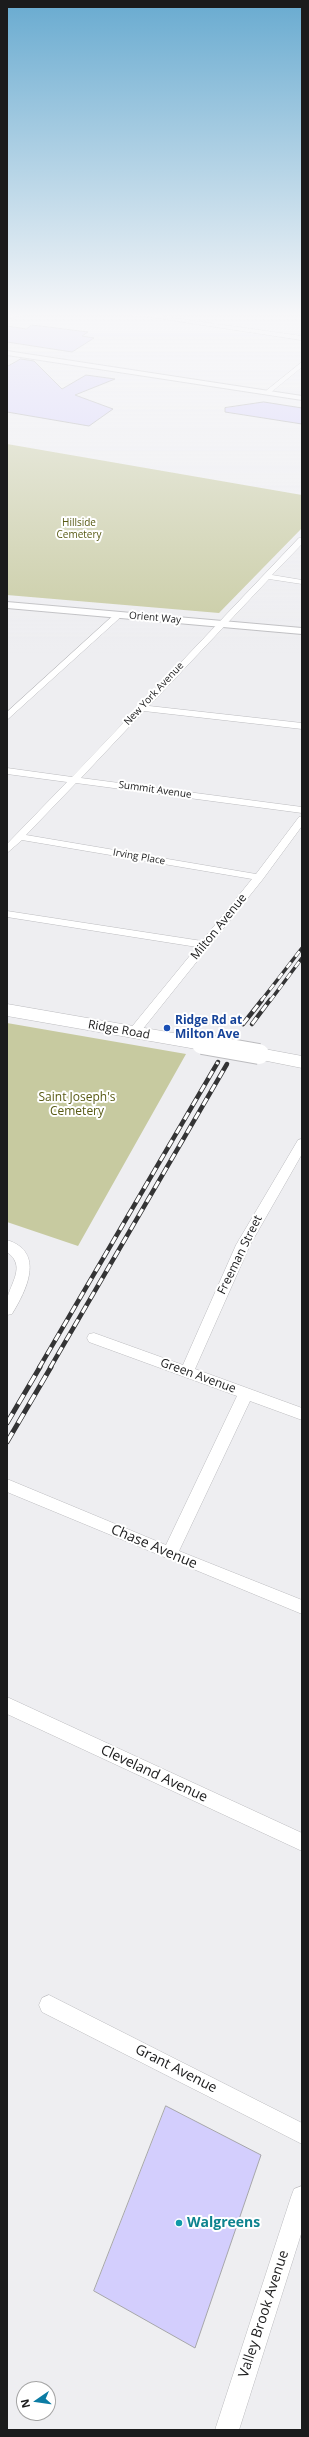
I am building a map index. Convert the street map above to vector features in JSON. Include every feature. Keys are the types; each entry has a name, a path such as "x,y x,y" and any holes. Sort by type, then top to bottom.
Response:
{"main road":[{"name":"Ridge Road","path":"7,1010 302,1062"}],"street":[{"name":"New York Avenue","path":"7,850 221,623 301,542"},
{"path":"268,577 302,582"},
{"name":"Orient Way","path":"7,605 302,631"},
{"path":"7,718 119,615"},
{"path":"141,708 302,726"},
{"name":"Summit Avenue","path":"7,771 302,810"},
{"name":"Milton Avenue","path":"134,1032 259,877 302,819"},
{"name":"Irving Place","path":"19,837 259,877"},
{"path":"7,914 205,945"},
{"name":"Freeman Street","path":"187,1372 243,1245 302,1143"},
{"path":"7,1245 14,1248 20,1258 24,1270 21,1288 7,1310"},
{"name":"Green Avenue","path":"94,1338 302,1414"},
{"path":"170,1554 246,1393"},
{"name":"Chase Avenue","path":"7,1485 170,1554 302,1607"},
{"name":"Cleveland Avenue","path":"7,1705 302,1842"},
{"name":"Grant Avenue","path":"49,2005 302,2134"},
{"name":"Valley Brook Avenue","path":"227,2430 302,2197"}],"green space":[{"name":"Hillside Cemetery","path":"7,444 302,495 302,528 219,613 7,595"},
{"name":"Saint Joseph's Cemetery","path":"7,1023 186,1054 78,1246 7,1222"}],"building":[{"name":"Walgreens","path":"166,2106 261,2155 195,2348 94,2291"}],"railway":[{"path":"261,1001 302,948"},
{"path":"270,1001 302,958"},
{"path":"243,1024 262,1000"},
{"path":"252,1024 270,1000"},
{"path":"39,1368 218,1062"},
{"path":"50,1368 227,1064"},
{"path":"7,1423 40,1367"},
{"path":"7,1442 51,1367"}],"place":[{"name":"Ridge Rd at Milton Ave","path":"167,1028"},
{"name":"Walgreens","path":"179,2223"}]}
